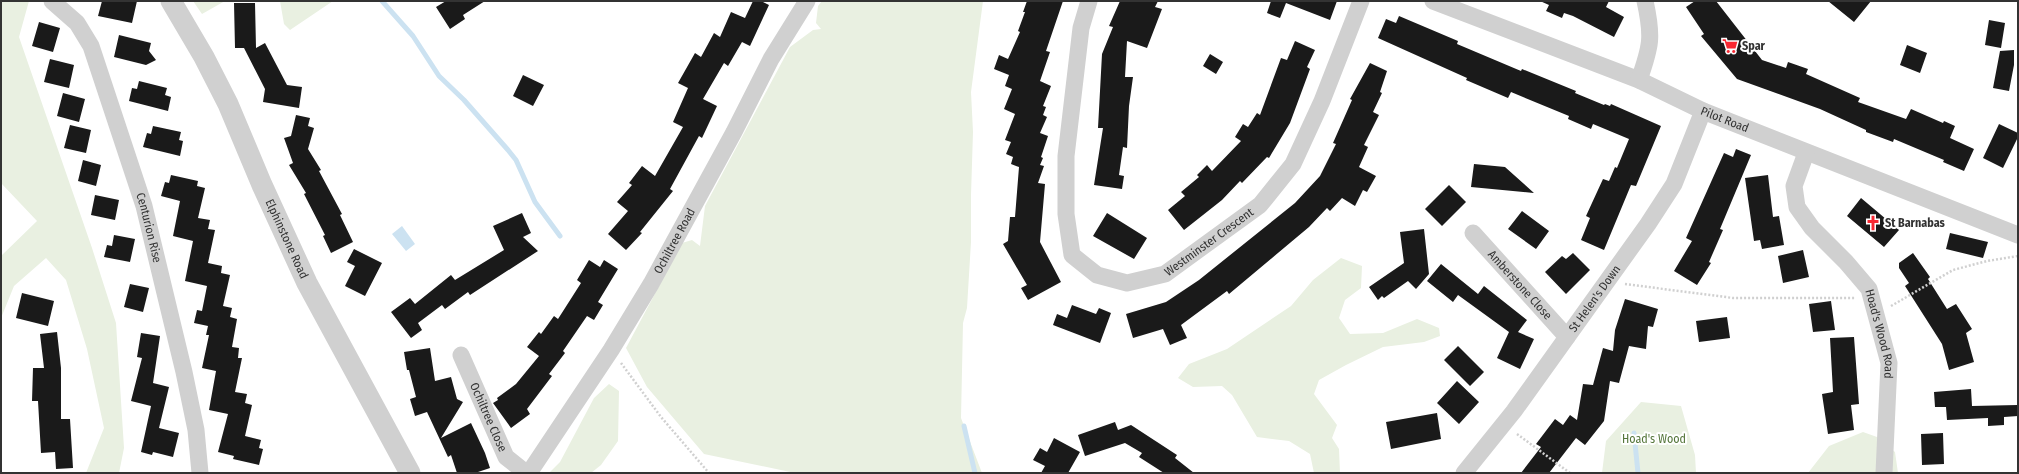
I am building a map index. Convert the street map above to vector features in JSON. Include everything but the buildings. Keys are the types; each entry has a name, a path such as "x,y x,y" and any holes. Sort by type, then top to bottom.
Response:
{"street":[{"name":"Centurion Rise","path":"52,1 77,23 91,46 144,206 184,372 196,430 200,473"},
{"name":"Elphinstone Road","path":"171,1 204,57 228,104 262,185 307,283 410,473"},
{"name":"Ochiltree Road","path":"529,473 611,350 651,284 734,132 771,59 807,1"},
{"name":"Westminster Crescent","path":"1089,1 1081,28 1066,156 1066,214 1072,255 1097,275 1127,283 1165,274 1260,205 1293,164 1322,101 1361,1"},
{"name":"Pilot Road","path":"1433,1 1639,80 1703,111 2018,235"},
{"path":"1639,80 1650,49 1650,26 1645,1"},
{"name":"St Helen's Down","path":"1464,473 1514,411 1567,336 1608,282 1648,224 1674,184 1703,111"},
{"name":"Hoad's Wood Road","path":"1806,152 1794,186 1797,207 1812,228 1846,262 1869,289 1889,363 1884,473"},
{"name":"Amberstone Close","path":"1473,233 1567,336"},
{"name":"Ochiltree Close","path":"461,354 506,457 526,473"}],"path":[{"path":"1877,315 1953,270 1987,261 2018,256"},
{"path":"1608,282 1733,298 1804,299 1871,297"},
{"path":"611,350 660,417 709,473"},
{"path":"1517,434 1570,473"}],"green space":[{"path":"1,1 29,1 19,37 92,248 116,323 124,448 119,473 86,473 104,428 87,349 66,280 46,258 14,286 1,318 1,256 37,221 1,183"},
{"path":"193,1 225,1 202,14"},
{"path":"280,1 333,1 290,30 284,24"},
{"path":"822,1 983,1 971,92 973,132 971,242 967,308 963,323 961,418 982,473 795,473 704,454 647,387 626,348 682,243 692,240 700,246 705,206 790,47 813,30 821,29 816,23 818,6"},
{"path":"1341,258 1362,266 1361,288 1345,300 1339,318 1350,334 1383,333 1417,319 1439,328 1440,336 1424,342 1383,347 1319,380 1314,394 1337,425 1332,438 1339,449 1340,473 1314,473 1310,454 1289,441 1257,437 1232,395 1222,386 1193,387 1178,378 1189,364 1227,349 1291,306 1313,280"},
{"path":"609,384 619,391 618,441 601,465 591,473 549,473 560,462 594,398"},
{"name":"Hoad's Wood","path":"1641,402 1681,406 1695,455 1696,473 1602,473 1606,441"},
{"path":"1863,432 1877,437 1895,452 1898,473 1808,473 1829,446"}],"water":[{"path":"402,226 415,244 406,251 392,234"}],"waterway":[{"path":"382,1 413,36 439,76 464,100 516,160 535,202 560,236"},
{"path":"964,426 975,473"},
{"path":"1634,433 1638,473"}],"place":[{"name":"Spar","path":"1730,46"},
{"name":"St Barnabas","path":"1873,223"}]}
